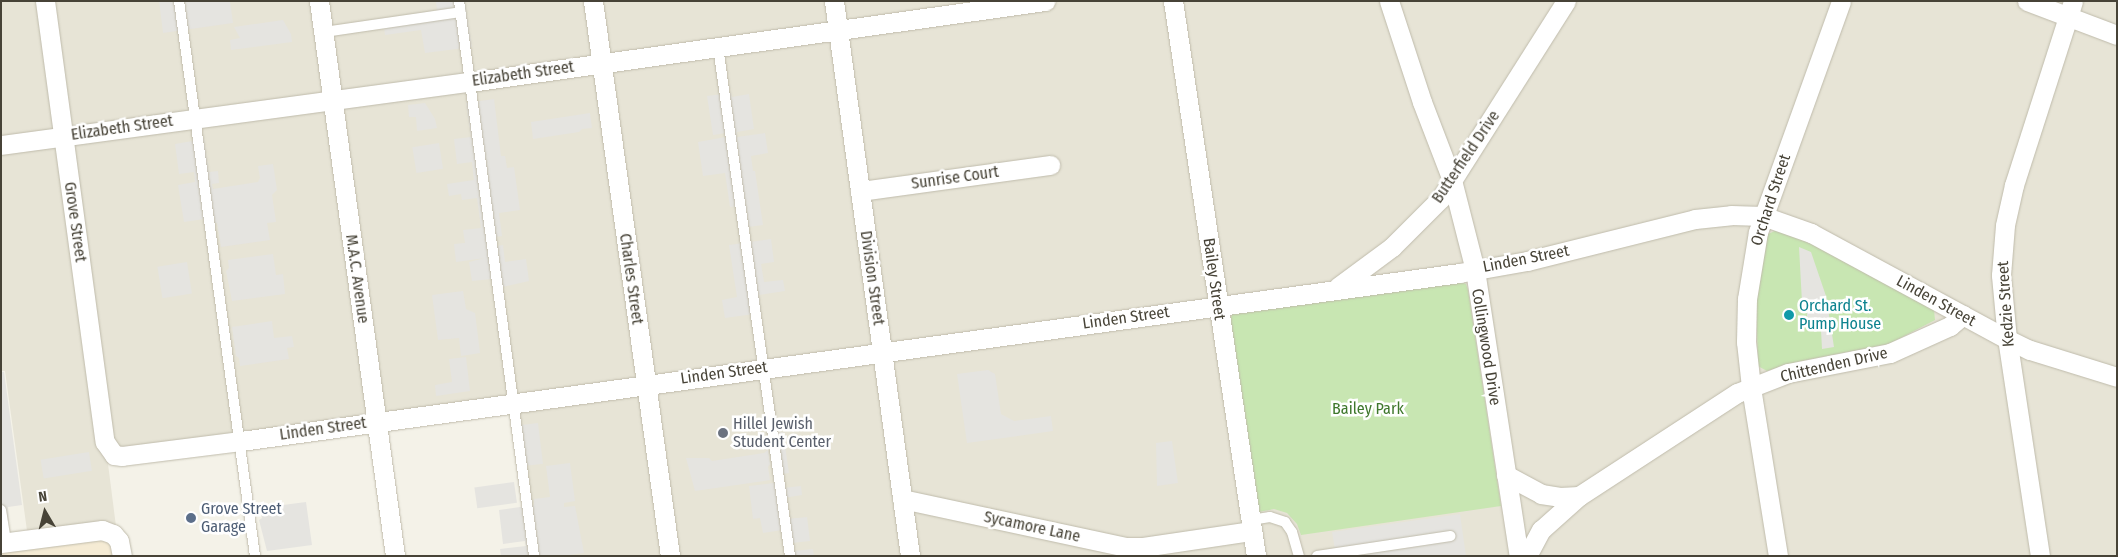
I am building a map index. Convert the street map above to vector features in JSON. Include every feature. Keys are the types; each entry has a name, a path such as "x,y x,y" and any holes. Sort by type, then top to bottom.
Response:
{"street":[{"name":"Grove Street","path":"45,1 105,442"},
{"name":"M.A.C. Avenue","path":"319,1 395,556"},
{"name":"Charles Street","path":"593,1 670,556"},
{"name":"Division Street","path":"834,1 910,556"},
{"name":"Elizabeth Street","path":"1,145 470,82 1045,1"},
{"name":"Bailey Street","path":"1173,1 1256,556"},
{"name":"Collingwood Drive","path":"1389,1 1422,102 1452,180 1475,270 1518,556"},
{"name":"Butterfield Drive","path":"1337,288 1392,247 1441,198 1566,1"},
{"name":"Orchard Street","path":"1778,556 1751,387 1746,342 1747,299 1757,236 1763,216 1841,1"},
{"path":"2027,1 2071,9 2117,35"},
{"name":"Kedzie Street","path":"2040,556 2007,339 2001,275 2005,225 2014,185 2071,9"},
{"name":"Sunrise Court","path":"860,191 1050,165"},
{"name":"Linden Street","path":"105,442 114,455 122,456 1475,270 1528,261 1695,219 1731,214 1763,216 1810,233 2030,350 2117,377"},
{"name":"Chittenden Drive","path":"1527,556 1541,530 1579,496 1737,393 1788,373 1890,353 1950,326 1963,316"},
{"path":"1506,475 1541,494 1560,497 1579,496"},
{"name":"Sycamore Lane","path":"902,499 1126,547 1143,547 1252,526"},
{"path":"4,543 102,530 113,534 119,541 122,556"}],"lane":[{"path":"179,1 241,441 255,556"},
{"path":"459,1 534,556"},
{"path":"324,32 461,12"},
{"path":"718,47 790,556"},
{"path":"1,510 4,543"},
{"path":"1252,526 1270,517 1285,522 1292,532 1298,556"},
{"path":"1317,556 1451,536"}],"shaded area":[{"path":"1,1 2117,1 2117,556 535,556 513,402 107,456 118,542 28,538 5,371 1,371"},
{"path":"159,1 230,1 233,23 163,33"},
{"path":"436,1 465,1 472,47 425,53 421,30 385,35 383,20 437,11"},
{"path":"283,20 291,34 292,42 231,50 230,40 240,38 234,27"},
{"path":"731,93 732,97 749,94 754,129 737,132 737,137 765,133 768,153 751,156 763,225 741,228 738,206 730,207 725,173 703,176 698,142 726,137 726,133 713,135 707,96"},
{"path":"494,99 501,156 505,156 507,168 514,167 520,210 499,213 502,236 496,237 497,246 503,245 505,262 526,259 529,281 493,289 492,279 472,281 469,262 485,258 456,262 454,244 465,243 463,230 481,228 477,198 462,200 461,194 449,196 447,184 474,180 472,162 457,164 454,139 471,137 466,103"},
{"path":"425,103 435,119 437,128 417,131 416,117 409,117 408,105"},
{"path":"590,113 592,128 582,129 579,132 533,139 531,122"},
{"path":"204,139 209,172 218,171 219,183 212,184 213,189 258,182 260,178 258,166 273,164 277,190 272,195 276,222 267,223 270,240 221,247 217,223 205,224 204,219 184,222 178,185 195,182 194,172 179,174 175,144"},
{"path":"439,143 443,169 416,173 412,147"},
{"path":"771,239 774,262 761,264 764,282 783,280 785,291 759,295 761,313 725,318 722,300 737,297 729,245"},
{"path":"1799,247 1811,252 1826,296 1834,347 1822,349 1821,330 1813,323 1813,318 1807,317 1807,303 1802,302"},
{"path":"273,254 276,275 283,274 285,294 232,301 226,271 229,268 228,260"},
{"path":"187,262 192,294 162,298 157,267"},
{"path":"463,291 466,309 475,313 480,353 461,356 459,338 438,340 432,295"},
{"path":"272,321 274,338 292,336 294,347 287,348 289,359 240,366 239,358 236,356 232,327"},
{"path":"466,357 470,391 436,396 435,385 452,382 449,359"},
{"path":"988,370 995,374 1001,414 1014,421 1051,416 1053,431 967,443 957,374"},
{"path":"1,372 4,372 22,505 8,507 9,521 1,522"},
{"path":"538,423 543,464 518,467 513,426"},
{"path":"783,432 789,473 781,474 783,488 801,486 802,495 783,498 786,519 807,517 810,541 792,543 793,551 813,549 814,556 786,556 782,530 763,533 760,518 753,519 749,486 774,483 768,434"},
{"path":"1172,441 1178,483 1157,486 1156,443"},
{"path":"768,450 770,480 695,491 686,458 709,458 712,461 764,453"},
{"path":"89,452 92,471 44,478 41,460"},
{"path":"570,463 575,501 564,503 564,507 575,506 584,553 562,556 501,556 500,549 526,546 525,541 503,544 499,510 534,505 534,499 550,497 546,466"},
{"path":"514,482 517,503 477,508 474,488"},
{"path":"306,502 312,545 267,551 259,520 262,518 260,508"},
{"path":"1460,514 1466,556 1336,556 1332,532"},
{"path":"100,528 120,556 1,556 1,542"}],"green space":[{"path":"1779,229 1814,245 1934,310 1935,320 1889,344 1801,361 1767,371 1758,366 1756,295 1766,235"},
{"name":"Bailey Park","path":"1458,281 1466,284 1468,290 1501,506 1301,535 1297,524 1287,513 1274,509 1258,512 1230,321 1232,314 1238,311"}],"place":[{"name":"Orchard St. Pump House","path":"1789,315"},
{"name":"Hillel Jewish Student Center","path":"723,433"},
{"name":"Grove Street Garage","path":"191,518"}]}
